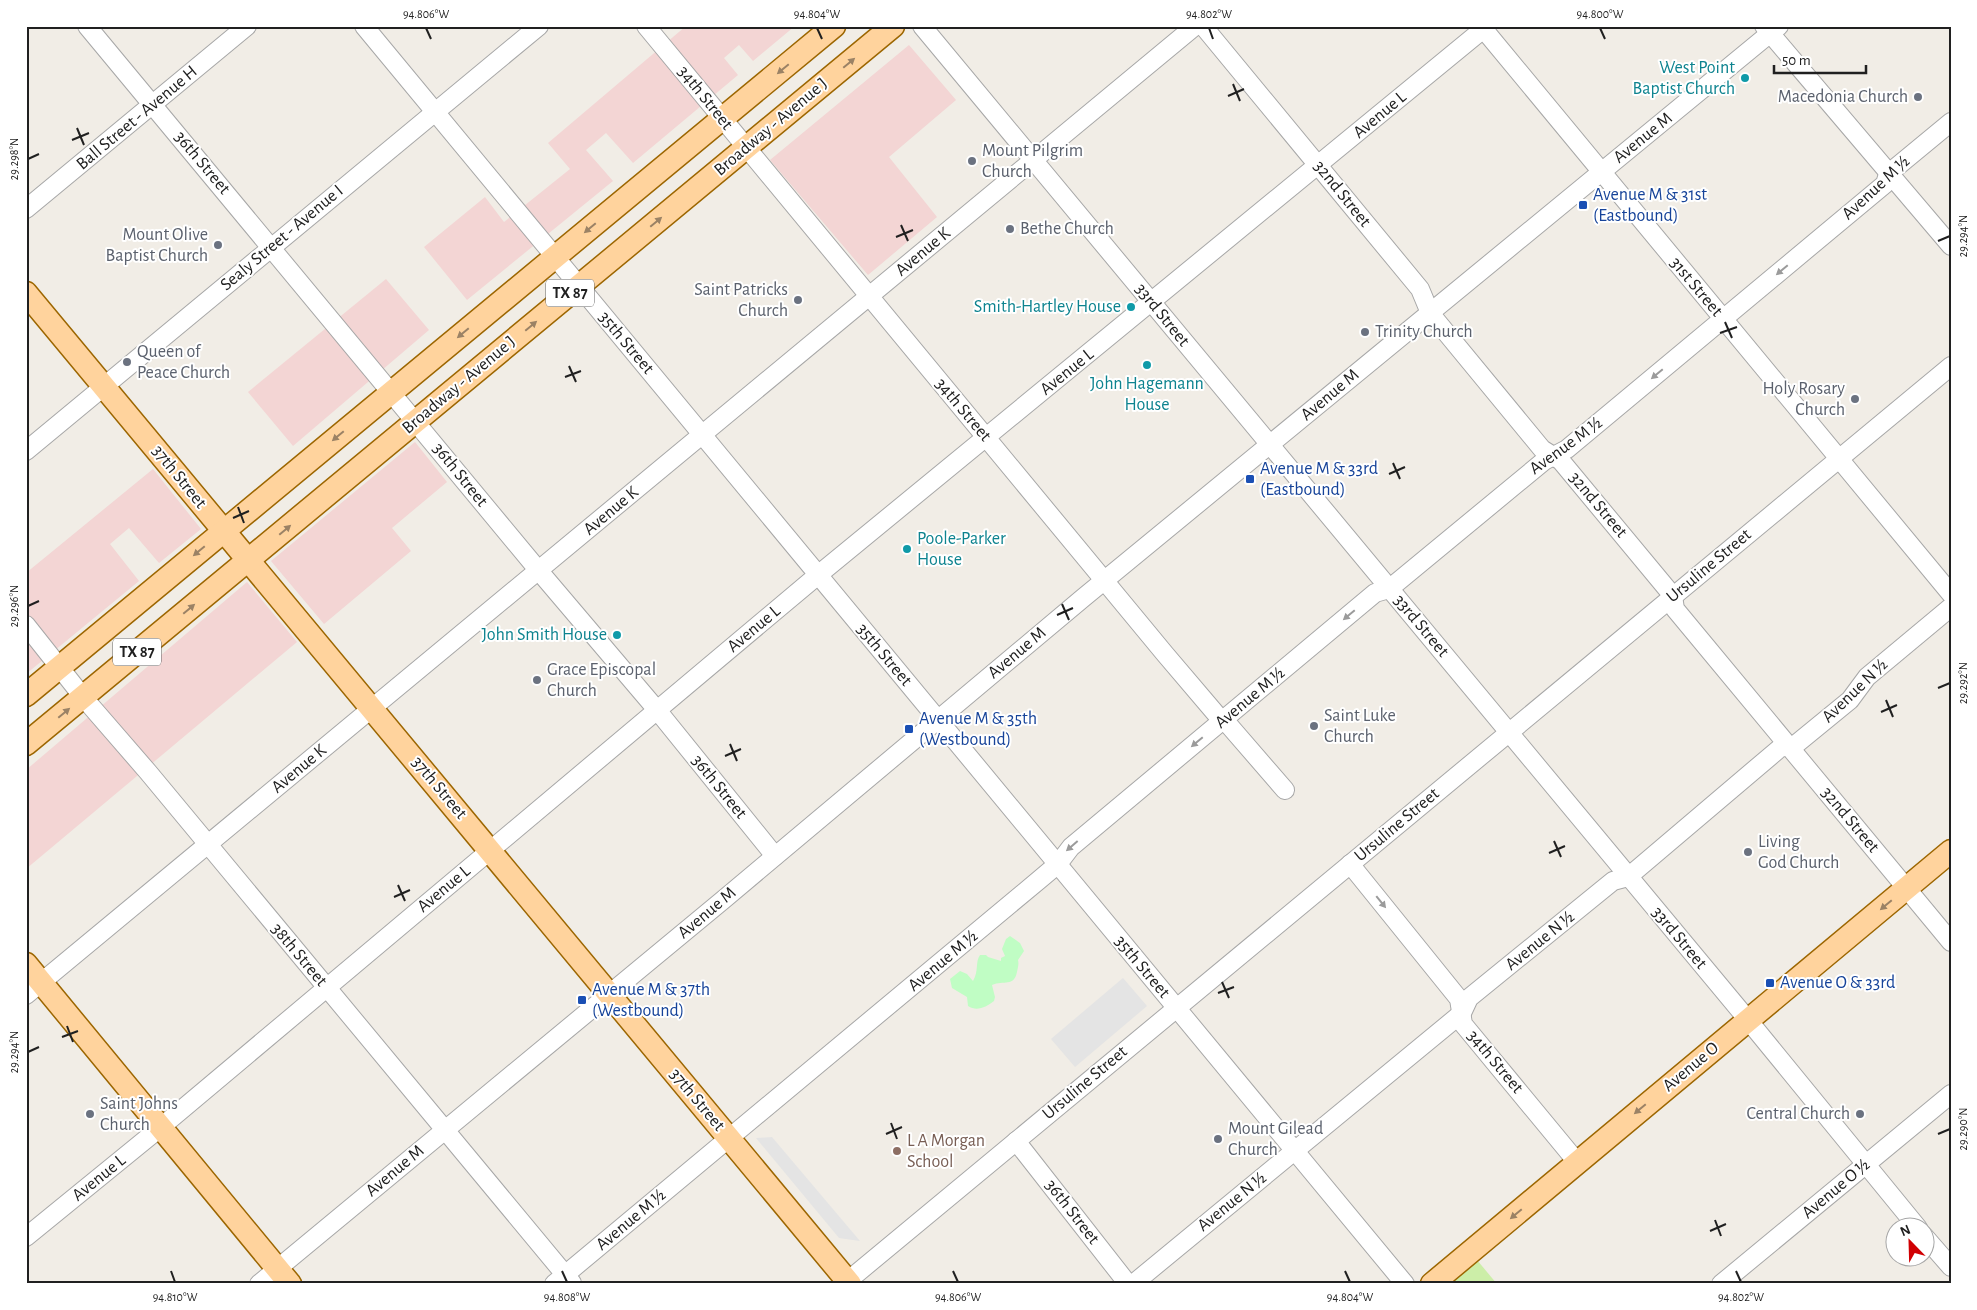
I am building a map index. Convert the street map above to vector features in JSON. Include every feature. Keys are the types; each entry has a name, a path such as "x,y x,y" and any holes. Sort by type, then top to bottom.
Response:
{"main road":[{"name":"Broadway - Avenue J","path":"26,695 834,26"},
{"name":"Broadway - Avenue J","path":"26,744 893,26"},
{"name":"37th Street","path":"26,293 247,561 491,850 847,1283"},
{"name":"Avenue O","path":"1432,1284 1951,851"},
{"path":"26,964 34,989 161,1127 284,1276"}],"street":[{"name":"36th Street","path":"87,26 416,421 538,571 657,710 774,856"},
{"name":"Ball Street - Avenue H","path":"26,209 247,26"},
{"name":"35th Street","path":"364,26 1405,1284"},
{"name":"Sealy Street - Avenue I","path":"26,451 539,26"},
{"name":"34th Street","path":"646,26 1104,581 1222,721 1227,723 1285,790"},
{"name":"33rd Street","path":"922,26 1748,1020 1910,1218"},
{"name":"Avenue K","path":"34,989 1195,26"},
{"name":"32nd Street","path":"1203,26 1420,289 1430,313 1542,449 1561,461 1673,596 1675,609 1951,942"},
{"name":"Avenue L","path":"26,1238 161,1127 818,575 1152,303 1484,27"},
{"name":"31st Street","path":"1484,27 1601,173 1951,594"},
{"name":"Avenue M","path":"259,1284 284,1276 445,1130 1104,581 1601,173 1771,29"},
{"path":"1771,29 1888,174 1951,246"},
{"name":"Avenue M ½","path":"564,1281 729,1138 1058,864 1066,851 1375,593 1389,589 1544,460 1566,449 1724,319 1885,184 1888,174 1951,122"},
{"name":"Ursuline Street","path":"847,1283 1951,366"},
{"name":"Avenue N ½","path":"1133,1284 1462,1013 1469,998 1613,881 1628,877 1780,748 1798,743 1850,700 1866,677 1951,607"},
{"name":"38th Street","path":"26,625 83,697 445,1130 564,1281"},
{"name":"34th Street","path":"1350,864 1459,999 1463,1024 1577,1162"},
{"name":"Avenue O ½","path":"1720,1284 1951,1094"},
{"name":"36th Street","path":"1016,1141 1128,1284"},
{"path":"1934,1247 1951,1267"}],"shaded area":[{"path":"686,26 795,26 753,61 739,45 724,58 738,75 633,163 606,133 586,150 613,181 467,300 424,247 485,197 504,222 570,169 548,143"},
{"path":"909,45 956,100 889,157 937,217 868,275 770,160"},
{"path":"386,279 429,330 293,446 248,392"},
{"path":"415,442 447,482 392,528 411,551 324,624 271,561"},
{"path":"153,469 201,529 159,563 129,528 110,544 139,581 26,674 26,573"},
{"path":"247,582 297,642 26,869 26,770"},
{"path":"1123,978 1147,1006 1075,1067 1051,1039"},
{"path":"772,1137 860,1241 839,1238 756,1138"}],"green space":[{"path":"1010,936 1020,943 1024,951 1018,960 1016,977 1008,982 992,985 994,1001 978,1009 971,1008 968,1006 967,997 952,988 950,979 960,971 967,974 973,981 980,955 986,955 1001,961 1001,958 1005,956 1002,949 1006,939"},
{"path":"1477,1260 1497,1284 1447,1284"}],"place":[{"name":"West Point Baptist Church","path":"1745,78"},
{"name":"Macedonia Church","path":"1918,97"},
{"name":"Mount Pilgrim Church","path":"972,161"},
{"name":"Avenue M & 31st (Eastbound)","path":"1583,205"},
{"name":"Bethe Church","path":"1010,229"},
{"name":"Mount Olive Baptist Church","path":"218,245"},
{"name":"Saint Patricks Church","path":"798,300"},
{"name":"Smith-Hartley House","path":"1131,307"},
{"name":"Trinity Church","path":"1365,332"},
{"name":"Queen of Peace Church","path":"127,362"},
{"name":"John Hagemann House","path":"1147,365"},
{"name":"Holy Rosary Church","path":"1855,399"},
{"name":"Avenue M & 33rd (Eastbound)","path":"1250,479"},
{"name":"Poole-Parker House","path":"907,549"},
{"name":"John Smith House","path":"617,635"},
{"name":"Grace Episcopal Church","path":"537,680"},
{"name":"Saint Luke Church","path":"1314,726"},
{"name":"Avenue M & 35th (Westbound)","path":"909,729"},
{"name":"Living God Church","path":"1748,852"},
{"name":"Avenue O & 33rd","path":"1770,983"},
{"name":"Avenue M & 37th (Westbound)","path":"582,1000"},
{"name":"Saint Johns Church","path":"90,1114"},
{"name":"Central Church","path":"1860,1114"},
{"name":"Mount Gilead Church","path":"1218,1139"},
{"name":"L A Morgan School","path":"897,1151"}]}
